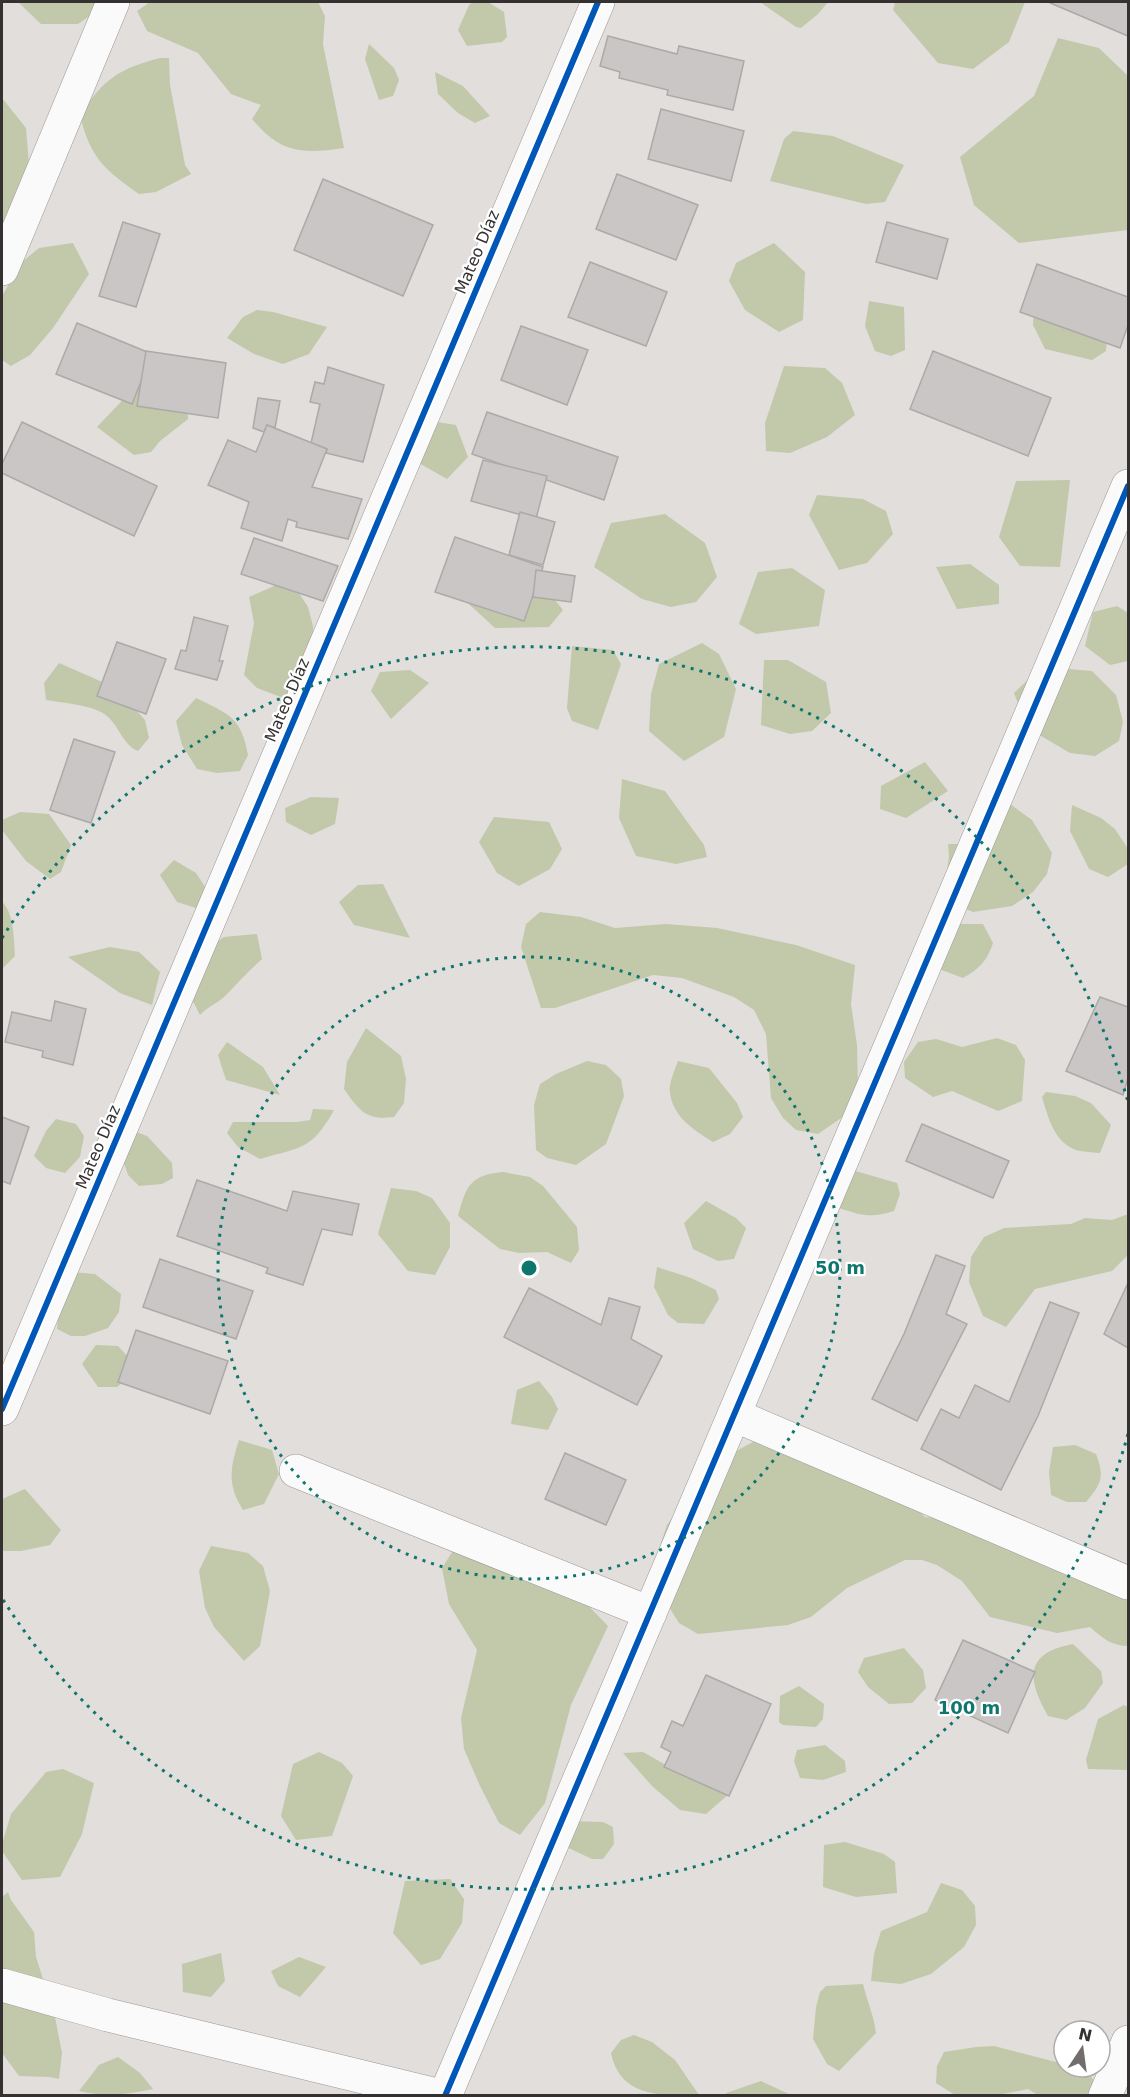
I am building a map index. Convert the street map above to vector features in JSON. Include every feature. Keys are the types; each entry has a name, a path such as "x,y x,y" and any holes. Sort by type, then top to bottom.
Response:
{"street":[{"path":"2,269 113,2"},
{"name":"Mateo Díaz","path":"2,1409 598,2"},
{"path":"2,1985 108,2015 443,2096 1128,486"},
{"path":"734,1415 1128,1583"},
{"path":"296,1471 650,1613"},
{"path":"1105,2096 1128,2042"}],"green space":[{"path":"18,2 110,2 78,24 41,24"},
{"path":"150,2 318,2 325,16 323,44 344,148 304,151 293,149 273,139 252,119 261,105 231,94 198,53 147,31 137,11"},
{"path":"473,2 488,2 504,12 507,37 502,42 467,46 458,30 469,5"},
{"path":"760,2 828,2 801,28 796,27"},
{"path":"895,2 1025,2 1009,42 973,69 938,63 893,10"},
{"path":"1058,38 1099,48 1128,76 1128,230 1019,243 974,205 960,157 1034,96"},
{"path":"369,44 394,68 399,80 393,96 379,100 365,59"},
{"path":"160,58 169,58 170,85 185,165 191,174 156,192 139,194 100,162 89,142 80,115 97,92 113,77 133,66"},
{"path":"435,72 463,86 490,116 475,123 458,113 438,94"},
{"path":"2,98 26,128 30,177 2,262"},
{"path":"793,131 833,136 904,165 885,202 866,204 770,181 784,139"},
{"path":"73,243 89,274 53,328 30,355 11,366 2,360 2,296 21,263 39,248"},
{"path":"774,243 805,272 803,320 779,332 745,310 729,281 736,263"},
{"path":"869,301 904,307 905,350 891,356 875,351 865,326"},
{"path":"1034,308 1108,327 1106,351 1092,360 1045,349 1033,325"},
{"path":"257,310 273,312 327,327 309,354 283,364 254,354 227,338 243,317"},
{"path":"784,366 825,368 842,383 855,415 827,437 790,453 766,451 765,423"},
{"path":"152,385 187,395 188,419 160,441 151,452 134,455 97,427 136,386"},
{"path":"431,421 456,425 468,457 447,479 403,454"},
{"path":"1070,480 1060,567 1020,566 999,537 1016,481"},
{"path":"817,495 863,499 886,511 893,534 867,563 839,570 809,515"},
{"path":"665,514 705,543 717,577 696,602 671,607 642,599 594,567 611,523"},
{"path":"970,564 999,585 999,604 957,609 936,567"},
{"path":"792,568 825,590 819,626 756,634 739,624 758,572"},
{"path":"281,583 299,593 308,607 313,626 313,650 286,699 257,688 244,675 254,623 249,597"},
{"path":"547,590 563,610 549,627 495,628 460,596"},
{"path":"1117,606 1128,613 1128,661 1110,665 1085,646 1093,612"},
{"path":"702,643 719,654 736,689 724,737 684,761 649,731 651,694 659,664"},
{"path":"572,646 613,650 621,664 598,730 572,721 567,708"},
{"path":"764,660 788,660 826,682 831,713 812,731 790,734 761,725"},
{"path":"59,663 116,688 145,720 149,738 138,751 129,744 102,712 78,705 46,700 44,683"},
{"path":"1057,668 1092,671 1116,695 1123,722 1119,741 1095,756 1070,753 1036,733 1025,721 1014,693 1035,673"},
{"path":"410,670 429,683 391,719 371,691 380,672"},
{"path":"196,698 232,718 242,732 248,755 240,771 217,773 197,769 182,745 176,721"},
{"path":"925,762 948,791 906,818 880,809 881,786"},
{"path":"622,779 665,791 704,845 707,857 676,864 636,856 619,818"},
{"path":"311,797 339,798 335,824 311,835 286,822 285,808"},
{"path":"1003,799 1032,820 1052,853 1047,874 1033,892 1012,906 973,912 943,899 949,857 948,844 962,844"},
{"path":"1072,805 1101,818 1115,829 1128,849 1128,864 1108,877 1089,869 1070,831"},
{"path":"20,812 49,814 71,845 61,872 50,879 26,861 2,830 2,820"},
{"path":"494,817 549,822 562,849 550,869 519,886 497,873 479,842"},
{"path":"174,860 196,873 207,890 196,908 177,902 160,875"},
{"path":"383,884 410,938 354,925 339,902 358,885"},
{"path":"2,902 11,920 15,956 2,969"},
{"path":"540,912 581,917 615,928 666,924 717,928 796,945 855,965 851,1004 857,1045 858,1091 844,1116 818,1134 796,1130 783,1118 771,1098 766,1034 754,1010 734,997 682,978 653,975 555,1008 541,1008 521,947 526,924"},
{"path":"938,924 983,924 993,943 982,964 963,978 939,969"},
{"path":"257,934 262,959 224,997 200,1015 180,976 182,967 224,937"},
{"path":"110,947 139,952 160,972 152,1005 120,993 68,957"},
{"path":"366,1028 401,1056 406,1079 404,1103 394,1117 376,1117 364,1112 344,1089 347,1062"},
{"path":"997,1038 1016,1045 1025,1060 1022,1101 998,1111 952,1091 933,1097 905,1078 904,1062 918,1042 936,1039 962,1047"},
{"path":"227,1042 263,1067 280,1095 226,1080 218,1055"},
{"path":"587,1061 606,1065 621,1079 624,1096 606,1144 576,1165 547,1158 536,1150 534,1105 540,1084 556,1074"},
{"path":"678,1061 709,1068 737,1103 743,1117 730,1134 713,1142 685,1122 675,1109 670,1089"},
{"path":"1046,1092 1075,1096 1091,1103 1111,1125 1100,1153 1076,1150 1062,1141 1047,1113 1042,1097"},
{"path":"313,1109 334,1110 312,1140 286,1152 260,1159 238,1147 227,1133 233,1122 310,1120"},
{"path":"56,1119 76,1124 84,1136 80,1157 65,1173 46,1168 34,1156 46,1131"},
{"path":"136,1132 147,1136 172,1163 173,1178 162,1184 139,1186 128,1175 121,1154"},
{"path":"852,1170 897,1183 900,1194 894,1211 879,1215 866,1215 839,1208"},
{"path":"503,1172 530,1177 543,1186 577,1227 579,1250 571,1263 547,1252 519,1253 500,1249 458,1216 467,1190 476,1179"},
{"path":"391,1188 416,1191 432,1198 450,1223 450,1247 435,1275 408,1271 378,1234"},
{"path":"706,1201 736,1218 746,1228 734,1259 718,1261 693,1249 684,1223"},
{"path":"1128,1214 1128,1255 1112,1271 1035,1289 1006,1327 983,1316 969,1282 971,1257 984,1237 1004,1228 1071,1224 1085,1218 1112,1220"},
{"path":"657,1267 691,1278 716,1290 719,1299 704,1324 678,1323 668,1315 654,1287"},
{"path":"70,1272 95,1274 121,1294 119,1312 108,1328 85,1336 71,1336 57,1329 60,1294"},
{"path":"96,1345 118,1346 130,1359 132,1375 117,1387 98,1387 82,1364"},
{"path":"539,1381 558,1409 548,1430 511,1424 517,1390"},
{"path":"764,1436 890,1480 925,1517 967,1522 1128,1569 1128,1646 1108,1641 1090,1627 1057,1633 990,1617 962,1581 937,1565 922,1560 905,1560 847,1588 811,1617 788,1625 698,1634 679,1623 659,1591 659,1549 667,1525 706,1474 738,1450"},
{"path":"239,1440 272,1450 279,1474 264,1504 243,1510 232,1484 232,1468"},
{"path":"1075,1445 1096,1454 1100,1469 1098,1485 1086,1502 1067,1502 1051,1495 1049,1472 1053,1447"},
{"path":"25,1489 61,1530 50,1545 21,1551 2,1551 2,1499"},
{"path":"211,1546 248,1553 263,1566 270,1591 260,1646 244,1661 214,1627 205,1608 199,1571"},
{"path":"456,1546 576,1593 608,1626 571,1705 545,1803 520,1835 499,1823 464,1749 461,1718 477,1650 449,1604 442,1568"},
{"path":"1073,1644 1101,1671 1103,1683 1085,1708 1066,1720 1048,1716 1036,1690 1034,1670 1038,1661 1045,1654"},
{"path":"904,1648 923,1670 926,1688 912,1703 889,1704 868,1687 858,1672 864,1658"},
{"path":"799,1686 824,1704 823,1719 816,1727 783,1725 779,1722 780,1696"},
{"path":"1124,1705 1128,1707 1128,1770 1088,1769 1086,1760 1098,1719"},
{"path":"825,1745 845,1761 846,1772 823,1780 800,1778 794,1761 797,1750"},
{"path":"319,1752 342,1763 353,1776 332,1836 296,1840 281,1816 293,1764"},
{"path":"643,1752 666,1765 730,1793 706,1814 680,1810 652,1786 623,1753"},
{"path":"63,1769 94,1783 82,1834 60,1877 22,1880 2,1851 11,1814 46,1772"},
{"path":"568,1821 603,1822 613,1827 614,1844 603,1859 592,1859 560,1844"},
{"path":"845,1842 884,1854 895,1862 897,1893 856,1897 823,1887 824,1845"},
{"path":"450,1879 464,1899 462,1923 440,1959 421,1965 393,1933 405,1881"},
{"path":"941,1883 962,1890 975,1906 976,1925 964,1947 931,1974 901,1984 871,1981 874,1954 881,1931 927,1912"},
{"path":"8,1892 11,1900 34,1932 36,1957 55,2017 62,2053 59,2079 19,2076 2,2053 2,1897"},
{"path":"221,1953 225,1981 211,1997 183,1992 182,1964"},
{"path":"299,1957 326,1967 300,1997 278,1986 271,1971"},
{"path":"863,1984 876,2033 839,2071 827,2064 813,2039 820,1992 826,1986"},
{"path":"634,2035 652,2042 675,2060 699,2095 656,2094 633,2086 623,2078 611,2053 621,2040"},
{"path":"994,2046 1052,2061 1052,2079 1093,2079 1104,2095 1038,2095 1028,2089 998,2095 955,2095 936,2083 937,2066 944,2052"},
{"path":"118,2057 140,2073 153,2089 116,2094 79,2091 99,2065"},
{"path":"761,2081 791,2095 726,2095 726,2093"}],"building":[{"path":"1048,2 1128,2 1128,36"},
{"path":"608,36 677,54 679,46 744,61 733,110 667,95 668,90 619,78 620,72 600,66"},
{"path":"661,109 744,131 731,181 648,159"},
{"path":"617,174 698,205 676,260 596,229"},
{"path":"323,179 433,225 403,296 294,250"},
{"path":"123,222 160,234 136,307 99,296"},
{"path":"887,222 948,239 937,279 876,262"},
{"path":"590,262 667,292 646,346 568,317"},
{"path":"1037,264 1128,297 1128,325 1120,348 1020,312"},
{"path":"77,323 152,354 132,404 56,374"},
{"path":"521,326 588,350 567,405 501,380"},
{"path":"146,351 226,363 218,418 137,406"},
{"path":"933,351 1051,398 1028,456 910,409"},
{"path":"328,367 384,385 363,462 326,453 327,449 311,443 320,404 310,402 315,382 324,384"},
{"path":"258,398 280,401 275,428 267,425 264,432 253,428"},
{"path":"487,412 618,457 604,500 472,454"},
{"path":"22,422 157,486 134,536 2,473 2,464"},
{"path":"267,425 327,449 312,487 362,499 348,539 296,527 297,522 288,519 282,541 241,528 249,502 208,485 228,440 256,452"},
{"path":"483,460 547,476 536,519 471,501"},
{"path":"520,512 555,522 543,565 509,555"},
{"path":"455,537 543,567 524,621 435,592"},
{"path":"254,538 338,566 323,601 241,574"},
{"path":"536,570 575,576 571,602 533,597"},
{"path":"194,617 228,626 219,661 223,661 217,680 175,669 181,650 186,651"},
{"path":"117,642 166,659 146,714 97,696"},
{"path":"74,739 115,752 91,823 50,810"},
{"path":"1100,997 1128,1007 1128,1078 1123,1095 1066,1071"},
{"path":"55,1001 86,1009 73,1065 42,1057 43,1051 5,1042 12,1012 51,1021"},
{"path":"2,1117 29,1127 10,1184 2,1181"},
{"path":"922,1124 1009,1161 993,1198 906,1161"},
{"path":"197,1180 287,1211 293,1191 359,1204 352,1235 322,1229 303,1285 266,1273 268,1268 177,1236"},
{"path":"936,1255 965,1266 946,1314 967,1324 917,1421 872,1399 904,1334"},
{"path":"160,1259 253,1291 236,1339 143,1307"},
{"path":"1128,1283 1128,1348 1104,1334"},
{"path":"529,1288 601,1325 609,1298 640,1307 631,1339 662,1356 637,1405 504,1337"},
{"path":"1050,1302 1079,1313 1038,1416 1001,1490 921,1449 941,1409 959,1418 975,1385 1009,1402"},
{"path":"136,1330 228,1361 210,1414 118,1382"},
{"path":"565,1453 626,1480 606,1525 545,1499"},
{"path":"963,1640 1035,1672 1008,1733 935,1700"},
{"path":"706,1675 771,1704 729,1796 664,1767 671,1752 661,1747 672,1721 683,1726"}],"cycle path":[{"path":"2,1409 598,2"},
{"path":"445,2096 1128,486"}]}
